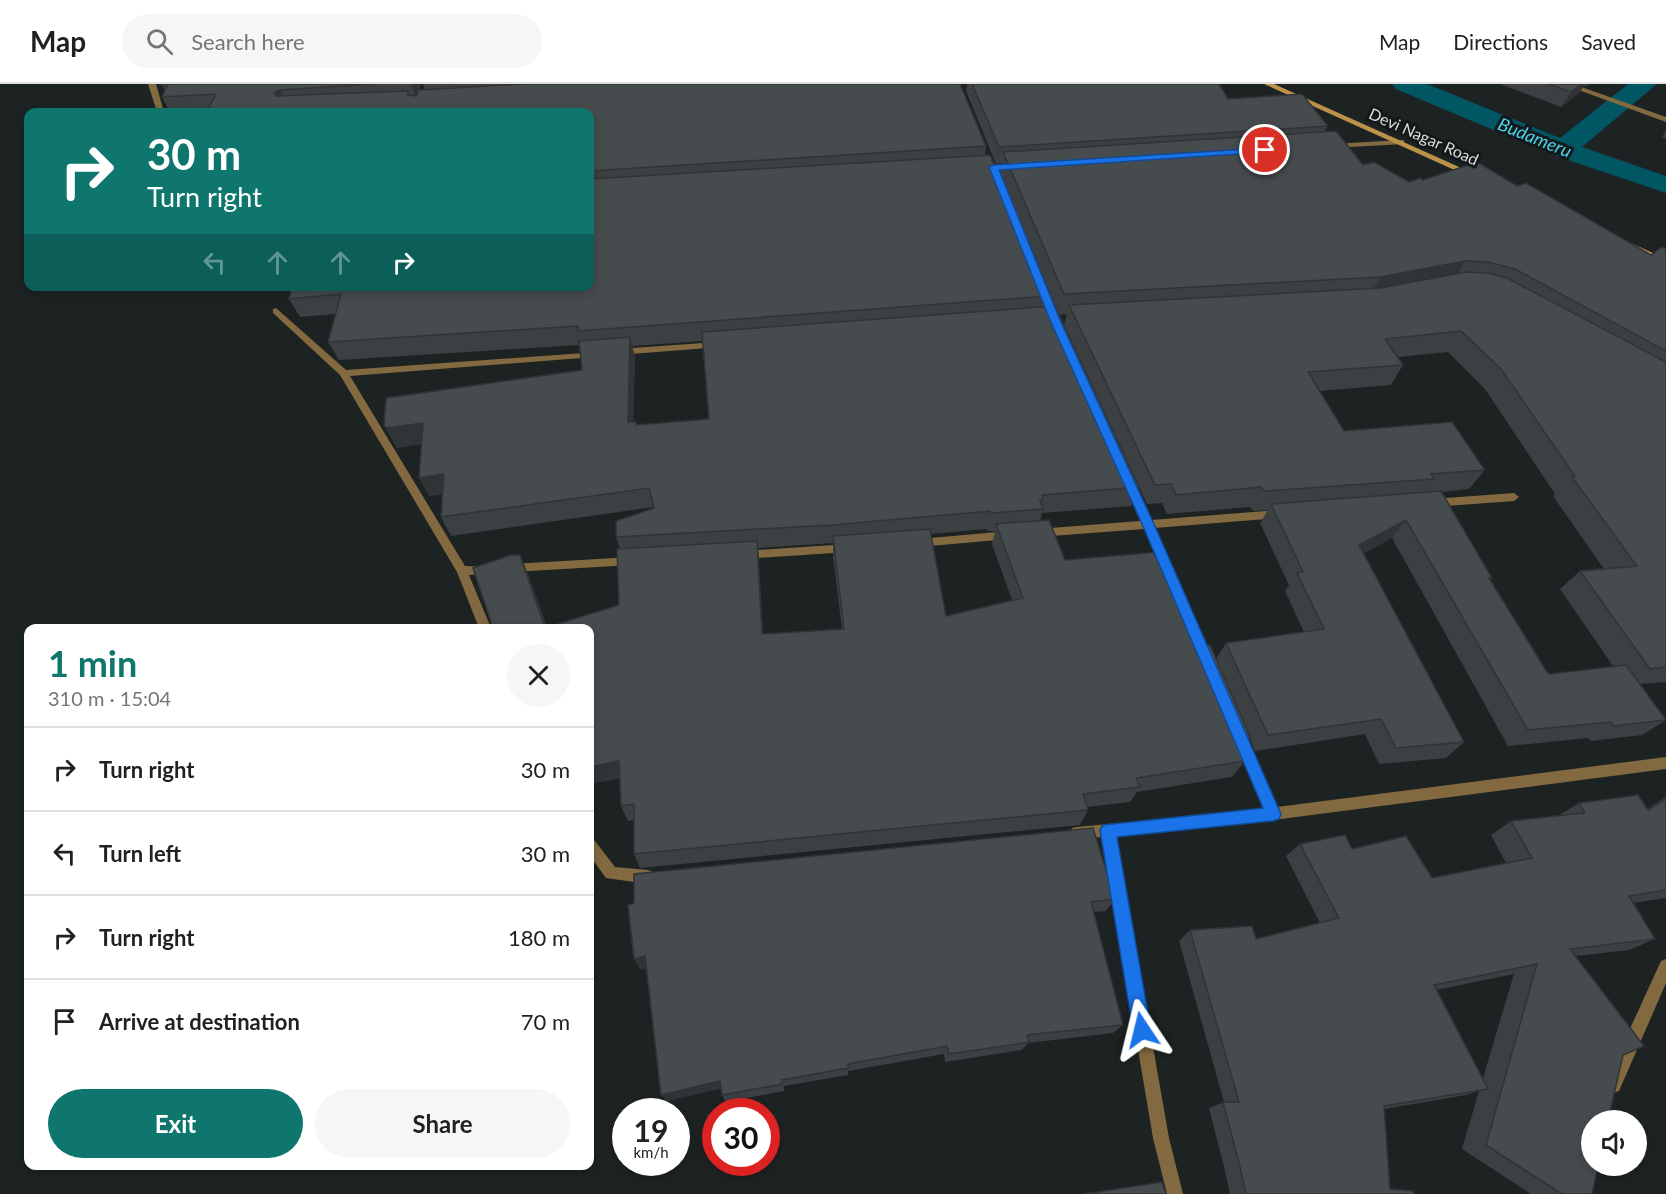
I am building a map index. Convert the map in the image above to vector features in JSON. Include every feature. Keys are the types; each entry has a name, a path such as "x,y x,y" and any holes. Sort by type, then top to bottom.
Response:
{"street":[{"path":"152,84 160,108"},
{"name":"Devi Nagar Road","path":"1268,84 1486,180"},
{"path":"1566,84 1666,120"},
{"path":"1320,147 1401,142"},
{"path":"1624,242 1666,262"},
{"path":"276,311 344,373 462,571 483,624"},
{"path":"344,373 723,345"},
{"path":"1124,470 1213,674"},
{"path":"1420,504 1514,497"},
{"path":"905,544 1290,514"},
{"path":"731,556 859,547"},
{"path":"462,571 650,560"},
{"path":"1232,717 1273,814"},
{"path":"1068,834 1273,814 1666,763"},
{"path":"1108,830 1161,1138 1175,1194"},
{"path":"594,851 611,873 642,878 665,875"},
{"path":"1608,1102 1614,1083 1666,966"}],"building":[{"path":"168,84 373,84 280,90 274,93 276,96 408,91 408,95 416,96 419,90 524,84 960,84 986,146 594,171 594,108 209,108 216,94 162,97"},
{"path":"972,84 1219,84 1228,99 1302,94 1328,126 999,147"},
{"path":"1549,84 1581,84 1571,92"},
{"path":"1336,131 1363,165 1374,162 1409,182 1420,178 1423,180 1477,162 1517,186 1526,183 1651,255 1662,247 1666,249 1666,351 1515,269 1488,262 1465,261 1380,277 1064,294 1003,152"},
{"path":"990,155 1050,296 578,331 578,326 328,342 341,294 289,299 291,291 594,291 594,179"},
{"path":"1466,272 1488,273 1507,278 1666,362 1666,667 1650,669 1580,571 1637,566 1572,477 1575,476 1501,369 1461,331 1385,339 1403,365 1308,372 1344,431 1452,422 1485,470 1431,474 1434,479 1265,491 1261,487 1176,495 1171,484 1155,485 1069,305 1381,288"},
{"path":"1055,306 1139,487 1042,495 1043,500 1040,500 1043,509 991,513 990,511 832,525 616,537 616,521 654,508 649,488 441,517 444,474 419,478 423,423 386,428 384,425 386,398 582,370 579,341 630,337 628,422 636,422 636,425 709,419 702,332"},
{"path":"1441,491 1492,578 1489,578 1547,672 1550,674 1626,665 1666,720 1613,726 1611,722 1528,730 1406,520 1359,545 1464,742 1396,748 1381,719 1268,735 1226,643 1324,629 1297,573 1303,572 1271,504"},
{"path":"1049,520 1065,560 1159,552 1197,647 1210,645 1250,737 1235,739 1245,761 1136,778 1140,787 1083,794 1088,810 634,854 634,804 621,806 619,761 594,766 594,624 558,624 619,605 617,549 757,541 762,634 844,629 833,536 930,529 946,616 1023,598 996,524"},
{"path":"511,555 520,555 544,624 492,624 473,568"},
{"path":"1638,795 1648,810 1666,799 1666,890 1629,896 1655,939 1570,949 1644,1046 1623,1055 1610,1110 1581,1110 1581,1176 1596,1176 1592,1194 1562,1194 1486,1145 1537,964 1434,985 1488,1089 1384,1106 1390,1189 1413,1191 1414,1194 1246,1194 1223,1102 1239,1102 1190,930 1252,926 1256,939 1339,918 1300,844 1345,835 1352,849 1406,836 1432,878 1532,858 1511,821 1585,813 1579,803"},
{"path":"1093,828 1115,899 1091,902 1123,1025 1027,1035 1029,1042 949,1054 947,1046 848,1064 848,1068 782,1080 782,1084 722,1095 720,1081 661,1095 645,956 634,959 628,905 634,903 634,874"},
{"path":"1162,1182 1166,1194 1084,1194"}],"waterway":[{"name":"Budameru","path":"1405,84 1563,149"},
{"path":"1563,149 1644,84"},
{"name":"Budameru","path":"1563,149 1666,185"}],"route":[{"path":"1142,1030 1108,830 1273,814 1148,524 1055,320 994,167 1265,150"}]}
